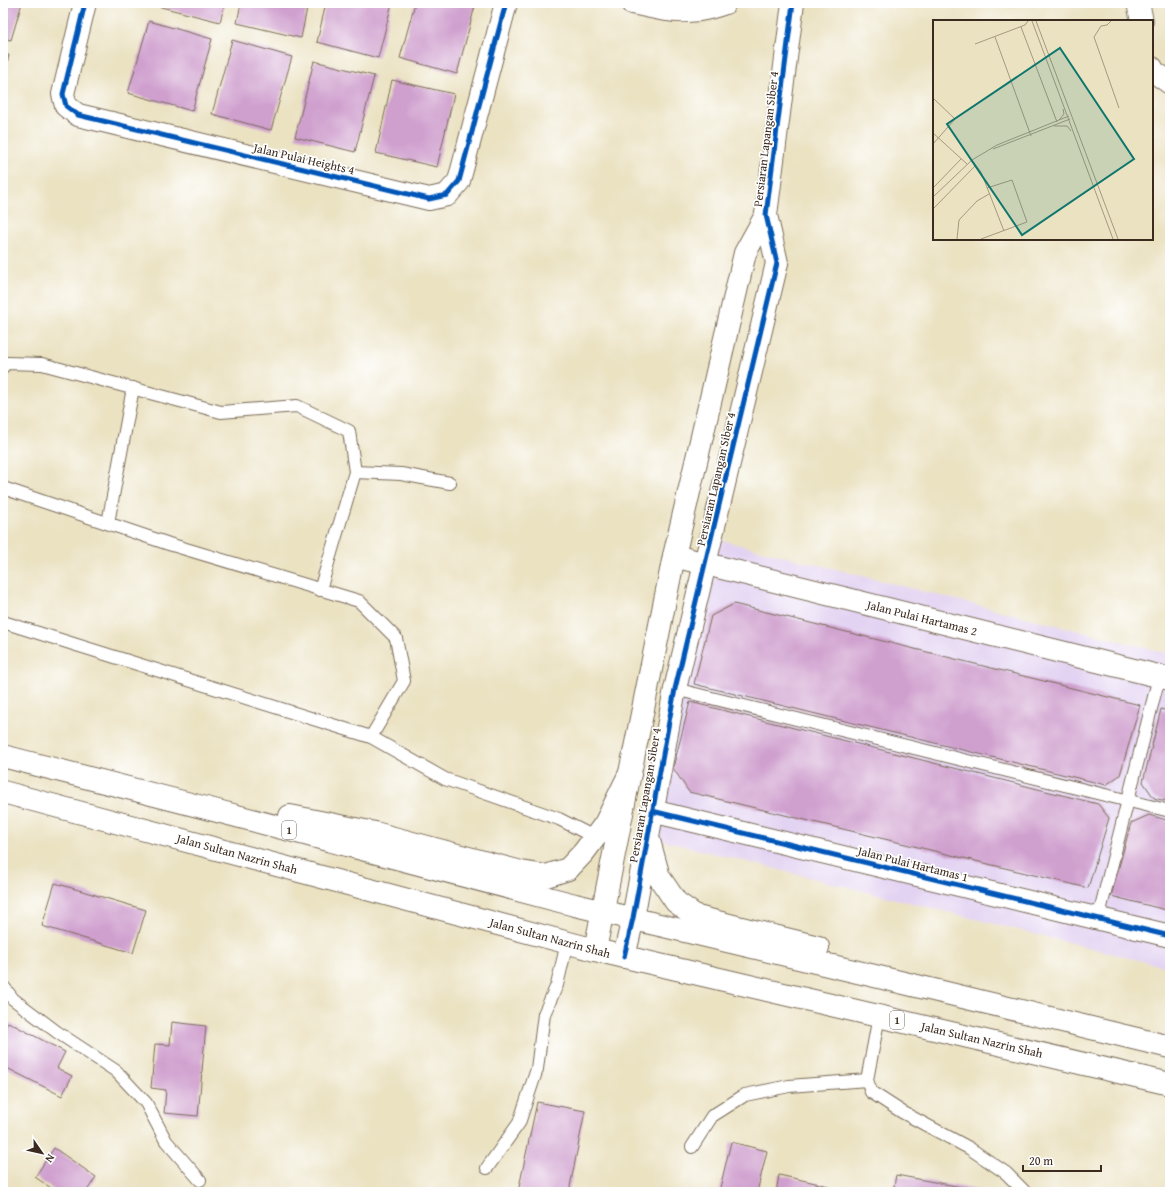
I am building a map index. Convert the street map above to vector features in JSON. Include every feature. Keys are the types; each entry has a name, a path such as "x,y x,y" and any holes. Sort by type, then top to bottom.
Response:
{"main road":[{"name":"Jalan Pulai Heights 4","path":"85,3 63,94 66,106 78,115 429,199 447,194 459,181 506,3"},
{"path":"632,3 687,12 710,8 725,3"},
{"name":"Persiaran Lapangan Siber 4","path":"624,957 633,918 675,689 777,263 766,215 789,3"},
{"path":"1138,3 1142,20"},
{"path":"1153,71 1170,83"},
{"name":"Persiaran Lapangan Siber 4","path":"595,950 674,556 745,253 766,215"},
{"name":"Jalan Pulai Hartamas 2","path":"674,556 1165,678"},
{"name":"1","path":"3,756 603,912 1170,1047"},
{"path":"210,809 270,811 375,833 521,872 546,876 568,869 596,838 605,824 630,773"},
{"name":"Jalan Sultan Nazrin Shah","path":"3,792 319,875 567,943 1170,1084"},
{"name":"Jalan Pulai Hartamas 1","path":"652,811 1170,936"},
{"path":"648,837 659,877 676,902 697,917 912,970 942,992"}],"lane":[{"path":"3,367 6,363 42,364 221,412 297,406 349,432 355,472 320,590"},
{"path":"108,523 133,388"},
{"path":"355,472 401,474 450,483"},
{"path":"3,488 170,544 359,601 396,638 404,681 372,737"},
{"path":"3,622 372,737 445,779 559,819 596,838"},
{"path":"1098,919 1128,801 1165,678"},
{"path":"675,689 1170,811"},
{"path":"487,1168 519,1123 537,1069 544,1014 557,985 567,943"},
{"path":"3,986 13,999 26,1009 57,1032 116,1071 146,1103 166,1140 200,1180"},
{"path":"880,1016 866,1080 871,1092 902,1112 969,1148 1006,1173 1026,1192"},
{"path":"692,1147 712,1116 745,1095 789,1086 866,1080"}],"shaded area":[{"path":"716,539 1170,654 1170,968 649,837"}],"building":[{"path":"3,3 22,3 11,40 3,38"},
{"path":"158,3 225,3 220,22 157,6"},
{"path":"241,3 308,3 301,38 237,23"},
{"path":"326,3 392,3 378,58 317,42"},
{"path":"415,3 464,3 475,6 457,74 400,58"},
{"path":"149,21 212,39 192,111 128,93"},
{"path":"232,40 292,57 271,130 212,114"},
{"path":"3,54 9,55 4,77 3,77"},
{"path":"314,61 374,76 355,152 295,137"},
{"path":"392,80 454,94 437,167 376,153"},
{"path":"734,604 1140,705 1120,775 1106,785 694,684 711,616"},
{"path":"690,702 1098,804 1109,818 1088,888 689,792 673,768"},
{"path":"1161,709 1170,712 1170,802 1154,798 1143,782"},
{"path":"1149,815 1170,821 1170,911 1111,896 1131,823"},
{"path":"55,883 146,910 133,953 42,926"},
{"path":"8,1022 65,1052 57,1068 72,1076 62,1096 3,1066 3,1032"},
{"path":"172,1022 206,1026 198,1116 164,1113 166,1090 151,1088 155,1044 170,1045"},
{"path":"537,1102 585,1111 569,1192 518,1192"},
{"path":"731,1142 767,1151 757,1192 719,1192"},
{"path":"54,1148 96,1177 86,1192 57,1192 35,1177"},
{"path":"779,1175 829,1186 828,1192 776,1192"},
{"path":"896,1175 983,1191 983,1192 893,1192"}],"cycle path":[{"path":"85,3 63,94 66,106 78,115 429,199 447,195 459,181 506,3"},
{"path":"624,957 633,918 675,689 777,263 766,215 793,3"},
{"path":"652,811 1170,936"}]}
